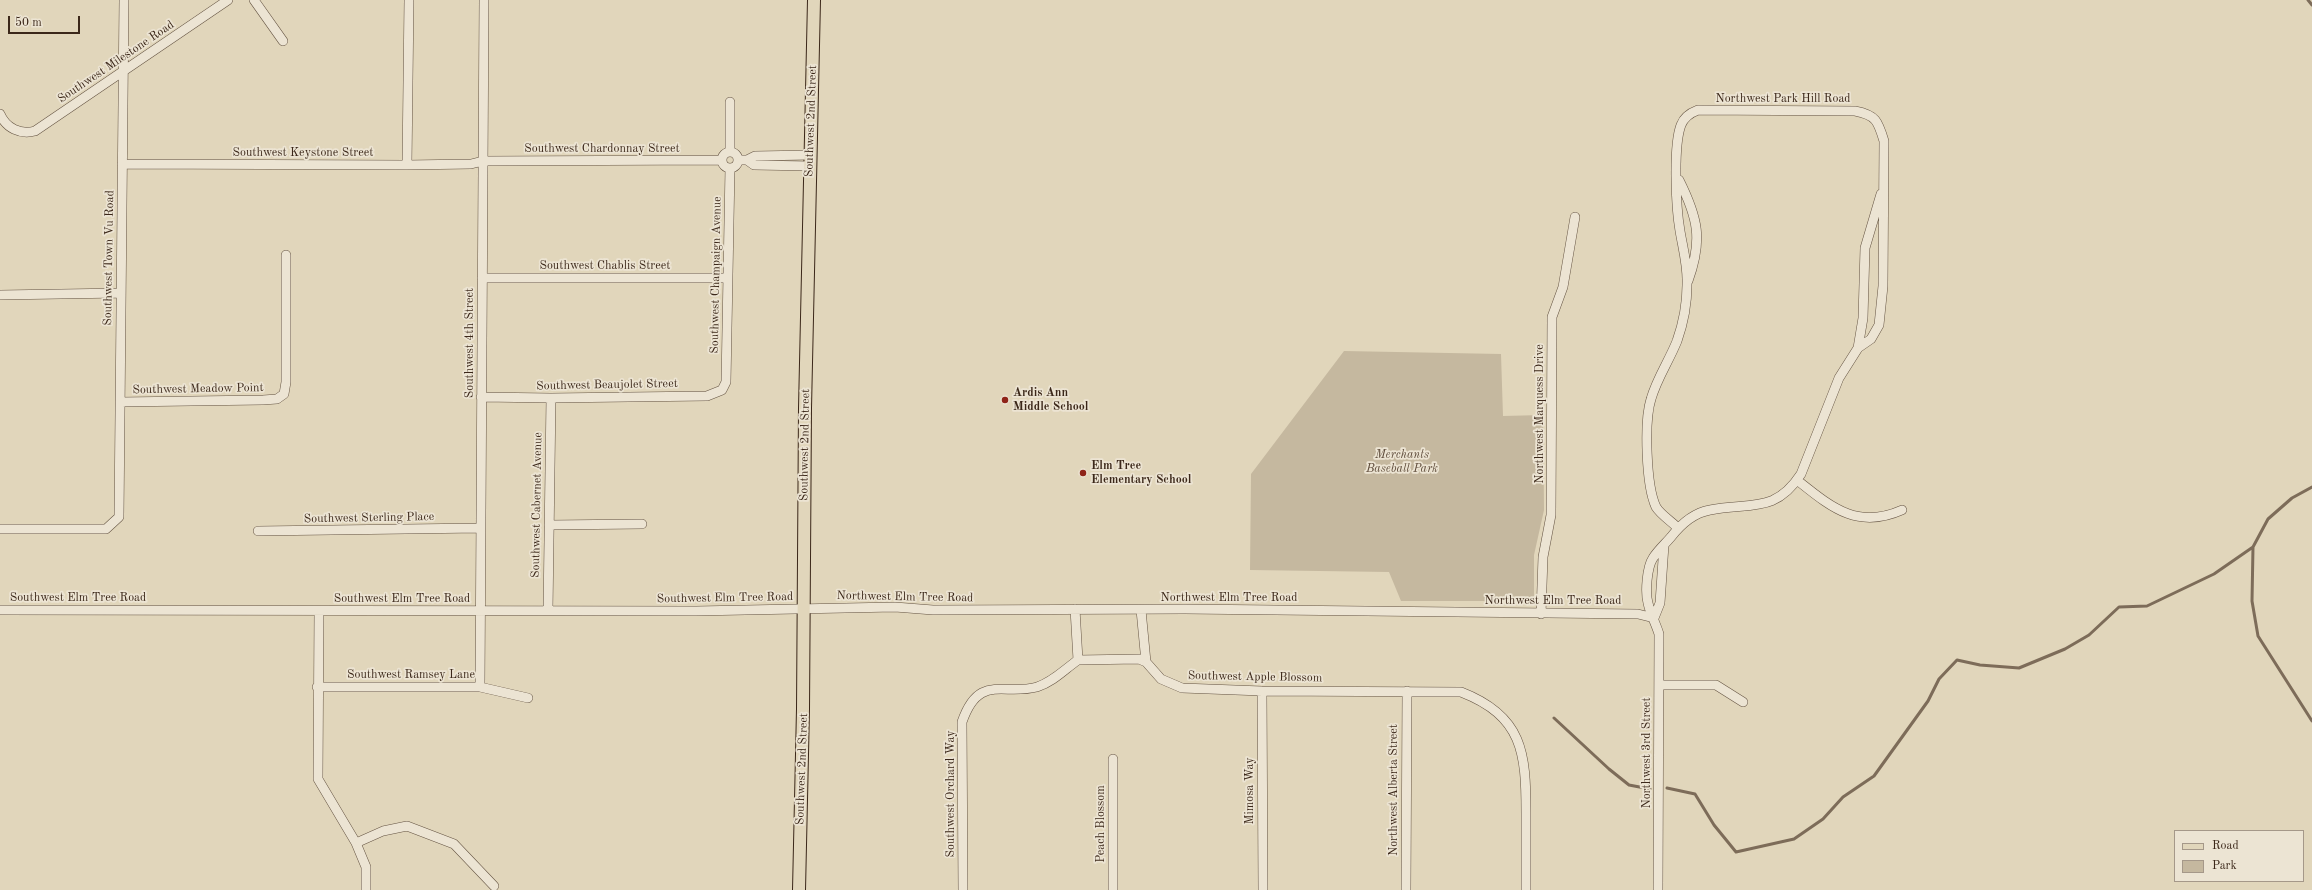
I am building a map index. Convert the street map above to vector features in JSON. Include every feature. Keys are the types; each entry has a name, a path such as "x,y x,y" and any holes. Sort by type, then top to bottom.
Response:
{"main road":[{"name":"Southwest 2nd Street","path":"799,890 804,703 803,609 814,0"}],"street":[{"name":"Southwest Town Vu Road","path":"0,529 106,529 118,517 124,0"},
{"name":"Southwest Milestone Road","path":"0,114 8,126 14,129 25,133 35,131 228,0"},
{"path":"254,0 283,40"},
{"path":"407,165 409,0"},
{"name":"Southwest 4th Street","path":"480,687 484,0"},
{"path":"730,102 730,151"},
{"name":"Northwest Park Hill Road","path":"1678,528 1657,508 1648,479 1648,443 1650,400 1660,374 1677,341 1684,312 1687,284 1686,260 1680,229 1677,141 1680,130 1688,114 1698,110 1855,111 1869,114 1878,123 1884,141 1883,286 1878,325 1871,339 1858,348"},
{"path":"743,160 735,153 730,151 724,153 721,160 725,167 730,168 735,167 743,160 755,156 810,161"},
{"name":"Southwest Chardonnay Street","path":"483,161 721,160"},
{"name":"Southwest Keystone Street","path":"122,164 407,165 471,164 483,161"},
{"name":"Southwest Champaign Avenue","path":"726,382 730,168"},
{"name":"Northwest Park Hill Road","path":"1678,178 1692,210 1698,237 1696,259 1687,284"},
{"name":"Northwest Park Hill Road","path":"1654,618 1648,602 1648,576 1652,558 1678,528 1691,516 1709,510 1760,506 1775,501 1792,487 1797,480 1840,378 1858,348 1863,318 1865,248 1884,185"},
{"name":"Northwest Marquess Drive","path":"1541,614 1543,557 1551,515 1552,317 1563,287 1576,217"},
{"name":"Southwest Meadow Point","path":"120,402 277,399 284,394 286,382 286,255"},
{"name":"Southwest Chablis Street","path":"482,278 728,278"},
{"path":"0,295 121,293"},
{"name":"Southwest Beaujolet Street","path":"481,397 550,398 707,396 722,390 726,382"},
{"name":"Southwest Cabernet Avenue","path":"548,611 550,398"},
{"path":"1797,480 1828,505 1866,519 1888,516 1902,510"},
{"path":"549,525 642,524"},
{"name":"Southwest Sterling Place","path":"258,531 480,528"},
{"path":"1654,618 1660,603 1664,545"},
{"name":"Northwest Elm Tree Road","path":"803,609 895,607 933,610 1075,609 1638,614 1654,618"},
{"name":"Southwest Elm Tree Road","path":"0,610 548,611 803,609"},
{"path":"1075,609 1078,660 1139,659 1146,662 1141,610"},
{"path":"319,611 317,687 318,779 356,843 366,867 366,890"},
{"name":"Northwest 3rd Street","path":"1654,618 1659,634 1658,890"},
{"name":"Southwest Orchard Way","path":"963,890 962,722 967,708 978,696 986,691 1037,687 1054,679 1078,660"},
{"name":"Southwest Apple Blossom","path":"1146,662 1161,680 1182,688 1262,691 1461,692 1488,704 1502,716 1522,749 1526,776 1526,890"},
{"path":"1659,685 1716,685 1743,702"},
{"name":"Southwest Ramsey Lane","path":"317,687 480,687 528,698"},
{"name":"Mimosa Way","path":"1262,691 1263,890"},
{"name":"Northwest Alberta Street","path":"1406,890 1407,691"},
{"name":"Peach Blossom","path":"1113,759 1113,890"},
{"path":"356,843 383,831 407,826 454,844 494,886"}],"green space":[{"name":"Merchants Baseball Park","path":"1344,351 1501,354 1503,416 1543,415 1544,510 1534,555 1534,601 1401,601 1389,572 1250,570 1251,474"}],"waterway":[{"path":"2308,0 2312,5"},
{"path":"1667,788 1695,794 1714,825 1736,852 1794,839 1823,819 1843,797 1874,776 1928,701 1939,679 1957,660 1980,665 2019,668 2065,649 2089,635 2119,607 2147,606 2214,574 2253,547 2268,519 2292,498 2312,487"},
{"path":"2253,547 2252,601 2258,636 2312,721"},
{"path":"1554,718 1609,769 1629,785 1650,789"}],"place":[{"name":"Ardis Ann Middle School","path":"1005,400"},
{"name":"Elm Tree Elementary School","path":"1083,473"}]}
